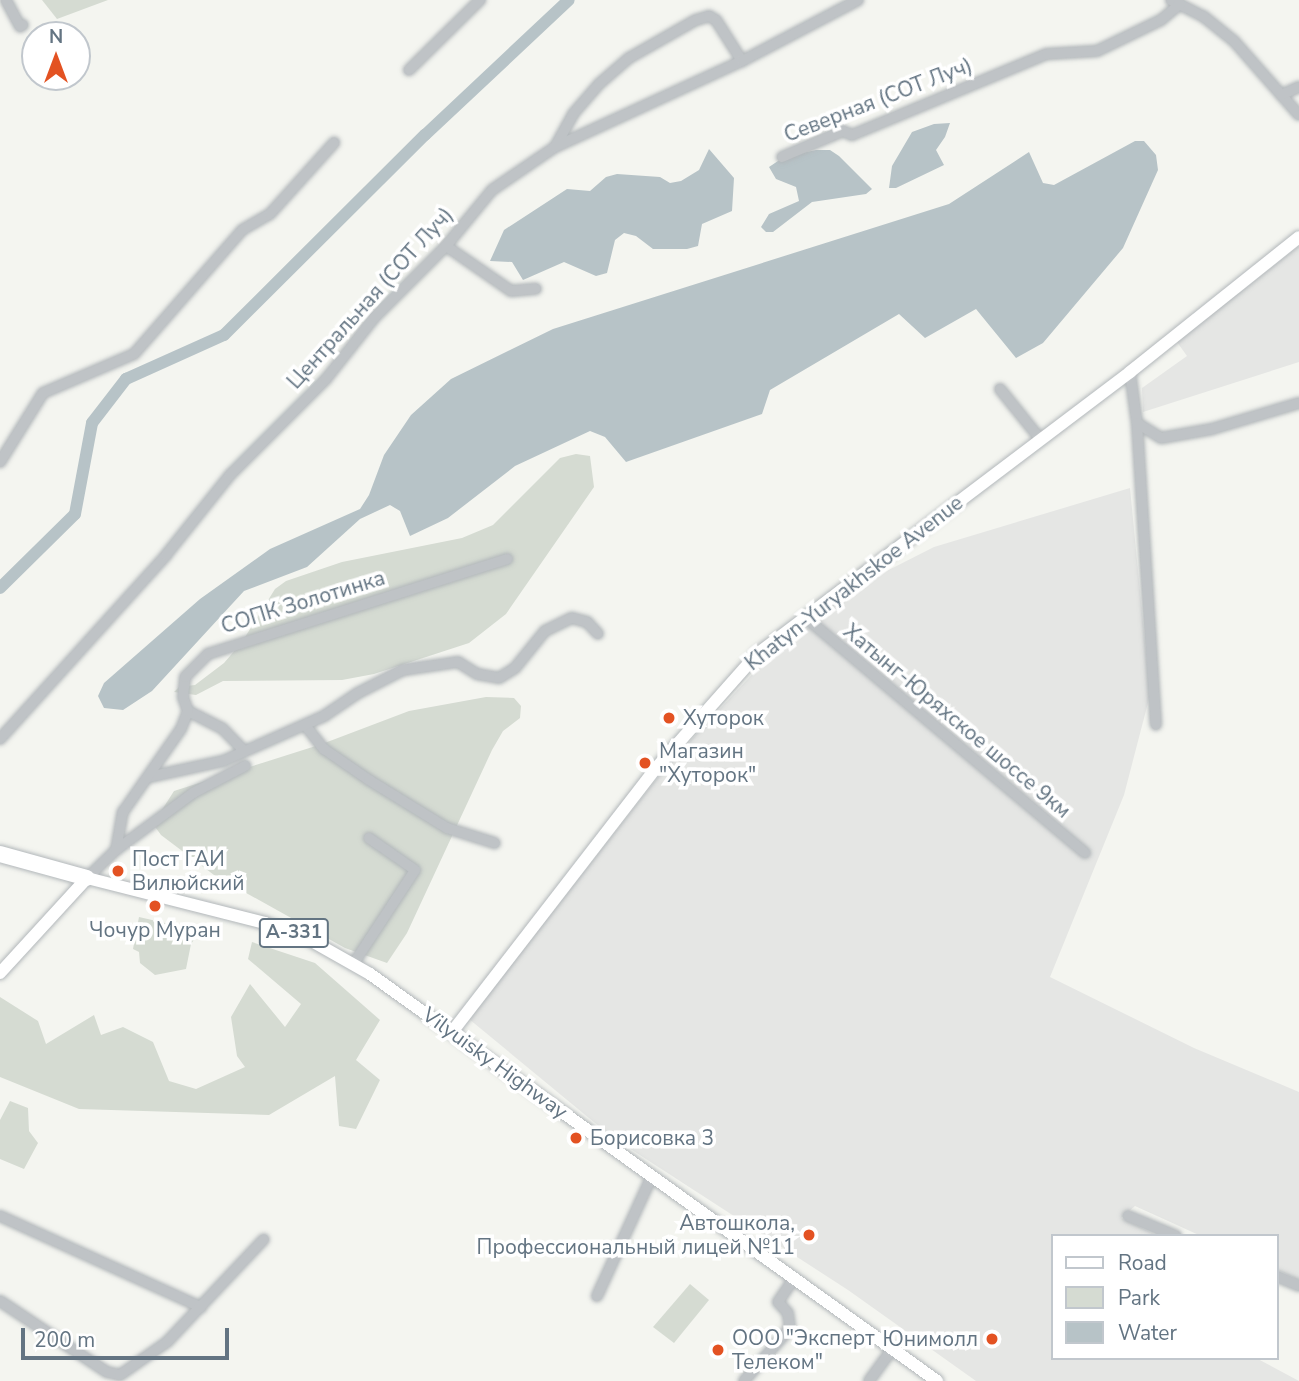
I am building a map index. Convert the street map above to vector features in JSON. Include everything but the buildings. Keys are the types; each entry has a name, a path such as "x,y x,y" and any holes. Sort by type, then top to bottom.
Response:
{"highway":[{"name":"Vilyuisky Highway","path":"0,854 87,878"}],"main road":[{"name":"Khatyn-Yuryakhskoe Avenue","path":"452,1032 600,839 707,708 756,655 1130,372 1299,237"},
{"name":"Vilyuisky Highway","path":"87,878 265,923 310,940 354,963 937,1381"},
{"path":"0,973 87,878"}],"street":[{"path":"6,0 21,26"},
{"path":"409,70 480,0"},
{"name":"Центральная (СОТ Луч)","path":"0,739 166,555 230,474 326,379 375,317 446,246 492,190 555,147 742,61 858,0"},
{"path":"1175,2 1203,16 1234,41 1299,115"},
{"name":"Северная (СОТ Луч)","path":"782,158 843,131 852,135 1047,54 1097,51 1161,20 1175,2"},
{"path":"555,147 573,114 598,84 629,58 696,20 709,16 716,20 742,61"},
{"path":"1281,95 1299,87"},
{"path":"0,462 43,393 134,354 242,230 270,214 334,143"},
{"path":"446,246 511,291 536,289"},
{"path":"1130,372 1137,423 1156,724"},
{"path":"1000,389 1041,440"},
{"path":"1137,423 1161,438 1212,429 1299,403"},
{"name":"СОПК Золотинка","path":"116,850 123,811 181,729 188,710 183,697 185,677 218,649 506,559"},
{"name":"Хатынг-Юряхское шоссе 9км","path":"806,617 1084,853"},
{"path":"149,777 211,766 305,725 388,676 403,670 458,662 477,674 499,678 515,668 545,631 572,618 587,622 598,634"},
{"path":"188,710 222,728 244,751"},
{"path":"305,725 324,749 380,787 447,828 495,843"},
{"path":"87,878 116,850 193,793 245,766"},
{"path":"354,963 415,870 369,838"},
{"path":"597,1296 652,1176"},
{"path":"0,1216 201,1307"},
{"path":"1128,1216 1171,1234"},
{"path":"0,1301 107,1372 120,1375 167,1342 264,1239"},
{"path":"1278,1277 1299,1286"},
{"path":"744,1381 790,1328 788,1313 778,1302 794,1278"},
{"path":"869,1381 892,1349"}],"shaded area":[{"path":"1299,246 1299,362 1143,412 1142,388 1187,356 1177,342"},
{"path":"1130,488 1150,695 1124,795 1050,977 1194,1048 1299,1092 1299,1280 1278,1270 1278,1234 1197,1234 1135,1206 1121,1218 1154,1234 1050,1234 1050,1360 1260,1360 1299,1381 976,1381 848,1290 612,1137 469,1019 666,767 759,667 865,582 934,547"}],"green space":[{"path":"42,0 108,0 57,19"},
{"path":"576,454 590,456 594,487 506,614 469,643 374,674 342,680 223,681 196,695 174,692 179,687 195,685 224,663 242,642 275,589 286,581 342,562 462,538 493,525 560,458"},
{"path":"486,697 514,698 521,706 520,718 503,731 492,750 407,933 387,963 345,948 214,875 161,835 153,824 174,791 322,744 409,711"},
{"path":"139,917 200,931 191,944 186,969 155,975 140,963 139,952 133,949"},
{"path":"252,942 315,963 380,1020 356,1060 380,1080 356,1129 339,1126 335,1076 269,1115 79,1109 0,1077 0,997 38,1021 46,1044 94,1015 101,1035 123,1027 153,1042 169,1081 196,1089 245,1067 237,1056 231,1017 250,984 285,1027 301,1004 248,959"},
{"path":"10,1101 28,1108 29,1131 38,1143 24,1169 0,1159 0,1120"},
{"path":"690,1284 709,1300 674,1343 653,1327"}],"water":[{"path":"950,123 936,150 944,165 896,188 889,188 892,166 912,132 934,124"},
{"path":"1135,141 1144,141 1156,155 1158,170 1123,248 1043,343 1016,358 976,309 925,338 899,314 770,390 762,414 626,462 605,437 590,431 515,466 448,518 410,536 400,511 390,505 360,519 307,567 244,591 152,691 123,710 104,708 98,696 104,683 200,599 270,549 360,509 369,495 384,455 411,415 451,379 553,329 949,204 1029,152 1043,183 1054,185"},
{"path":"709,149 734,178 732,211 702,224 698,246 687,249 653,249 636,236 624,233 615,240 607,273 596,276 564,262 523,280 512,262 490,261 504,230 567,189 590,191 606,177 617,174 660,177 670,183 681,181 699,170"},
{"path":"816,150 830,150 839,156 872,189 866,194 812,202 773,232 766,232 761,227 769,214 799,201 796,187 776,179 769,167 784,157"}],"waterway":[{"path":"0,588 75,514 92,423 126,379 224,335 425,135 569,0"}],"place":[{"name":"Хуторок","path":"669,718"},
{"name":"Магазин \"Хуторок\"","path":"645,763"},
{"name":"Пост ГАИ Вилюйский","path":"118,871"},
{"name":"Чочур Муран","path":"155,906"},
{"name":"Борисовка 3","path":"576,1138"},
{"name":"Автошкола, Профессиональный лицей №11","path":"809,1235"},
{"name":"Юнимолл","path":"992,1339"},
{"name":"ООО \"Эксперт Телеком\"","path":"718,1350"}]}
